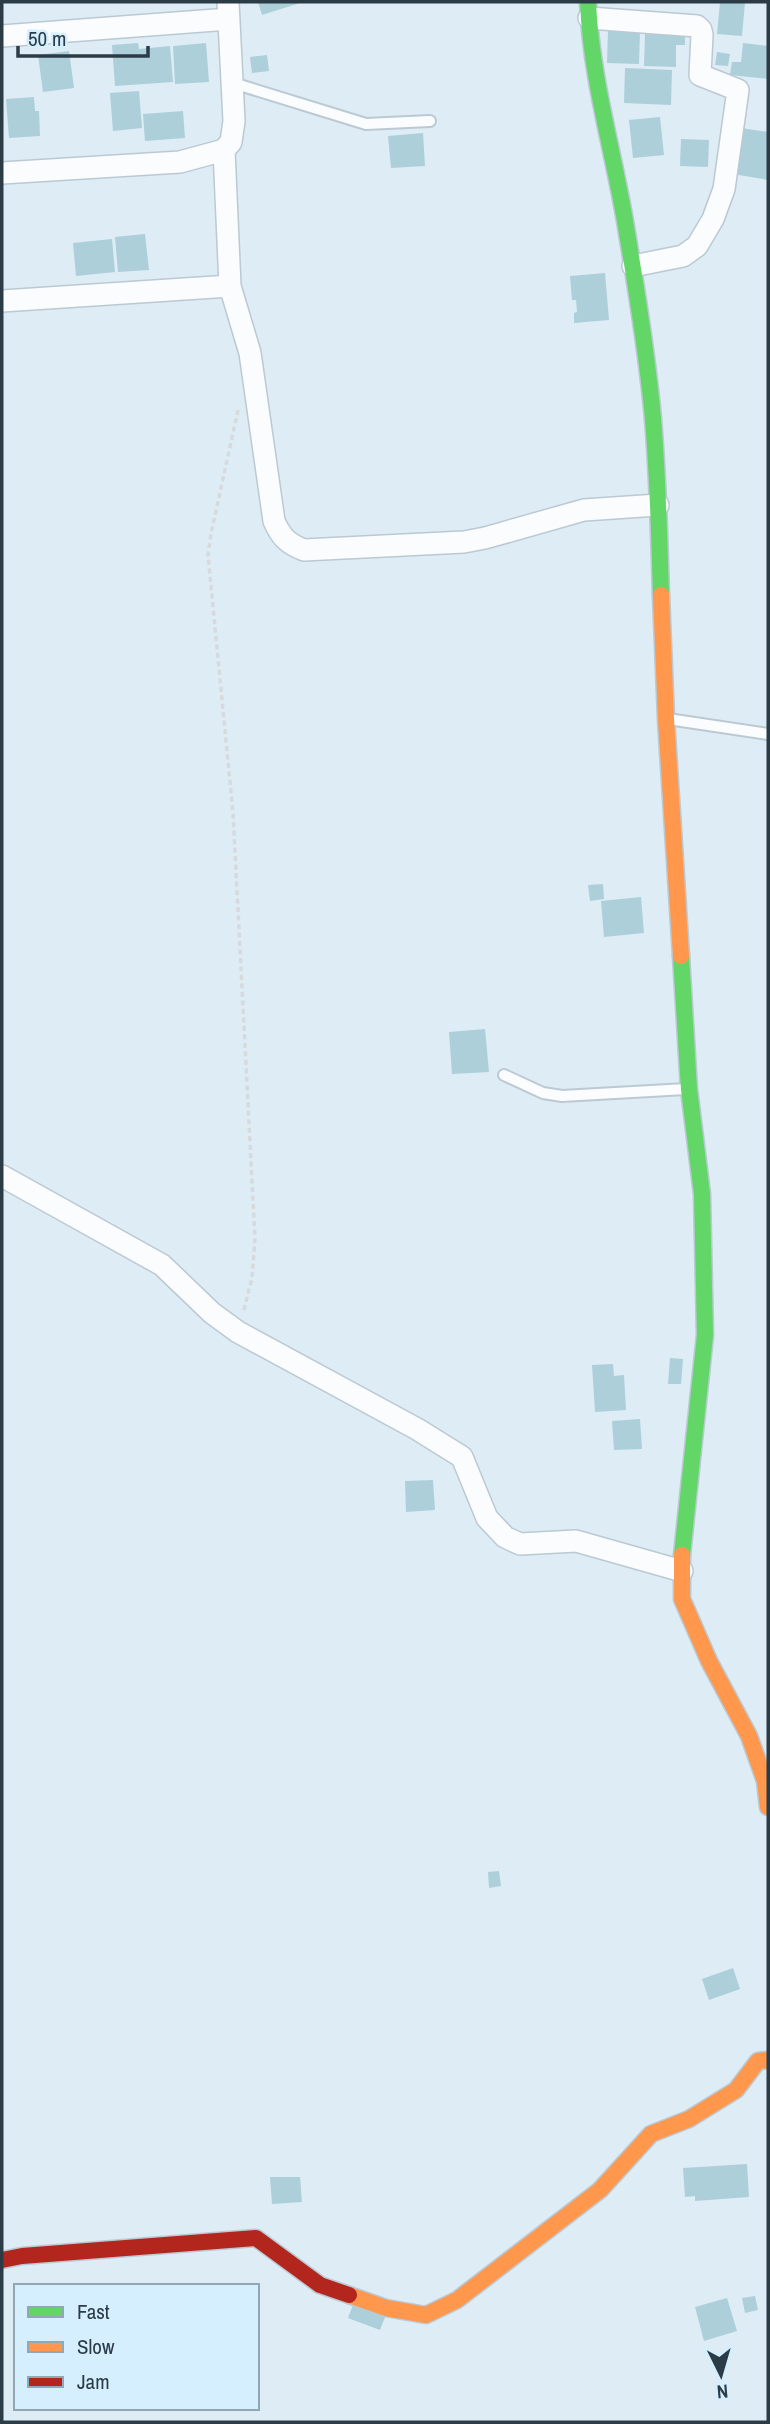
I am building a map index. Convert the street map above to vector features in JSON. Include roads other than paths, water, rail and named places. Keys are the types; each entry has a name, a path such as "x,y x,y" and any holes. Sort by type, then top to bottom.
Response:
{"street":[{"path":"2,37 229,10 234,121 231,142 224,150 180,162 2,173"},
{"path":"633,266 683,256 697,246 713,219 724,189 738,90 700,75 702,36 697,26 589,10 602,110 633,266 650,397 658,505 666,719 689,1089 702,1194 705,1335 682,1539 682,1599 709,1661 749,1735 765,1781 768,1805"},
{"path":"224,150 230,286 250,354 274,521 279,534 290,545 304,550 464,541 485,538 584,510 658,505"},
{"path":"2,301 230,286"},
{"path":"2,1176 162,1265 222,1322 238,1332 417,1429 462,1457 487,1518 505,1537 520,1544 576,1541 682,1571"},
{"path":"2,2260 64,2252 256,2238 320,2285 386,2308 426,2315 457,2300 600,2190 650,2134 689,2119 736,2090 758,2062 768,2060"}],"lane":[{"path":"233,83 366,124 430,121"},
{"path":"666,719 768,733"},
{"path":"504,1075 543,1093 562,1096 689,1089"}]}
